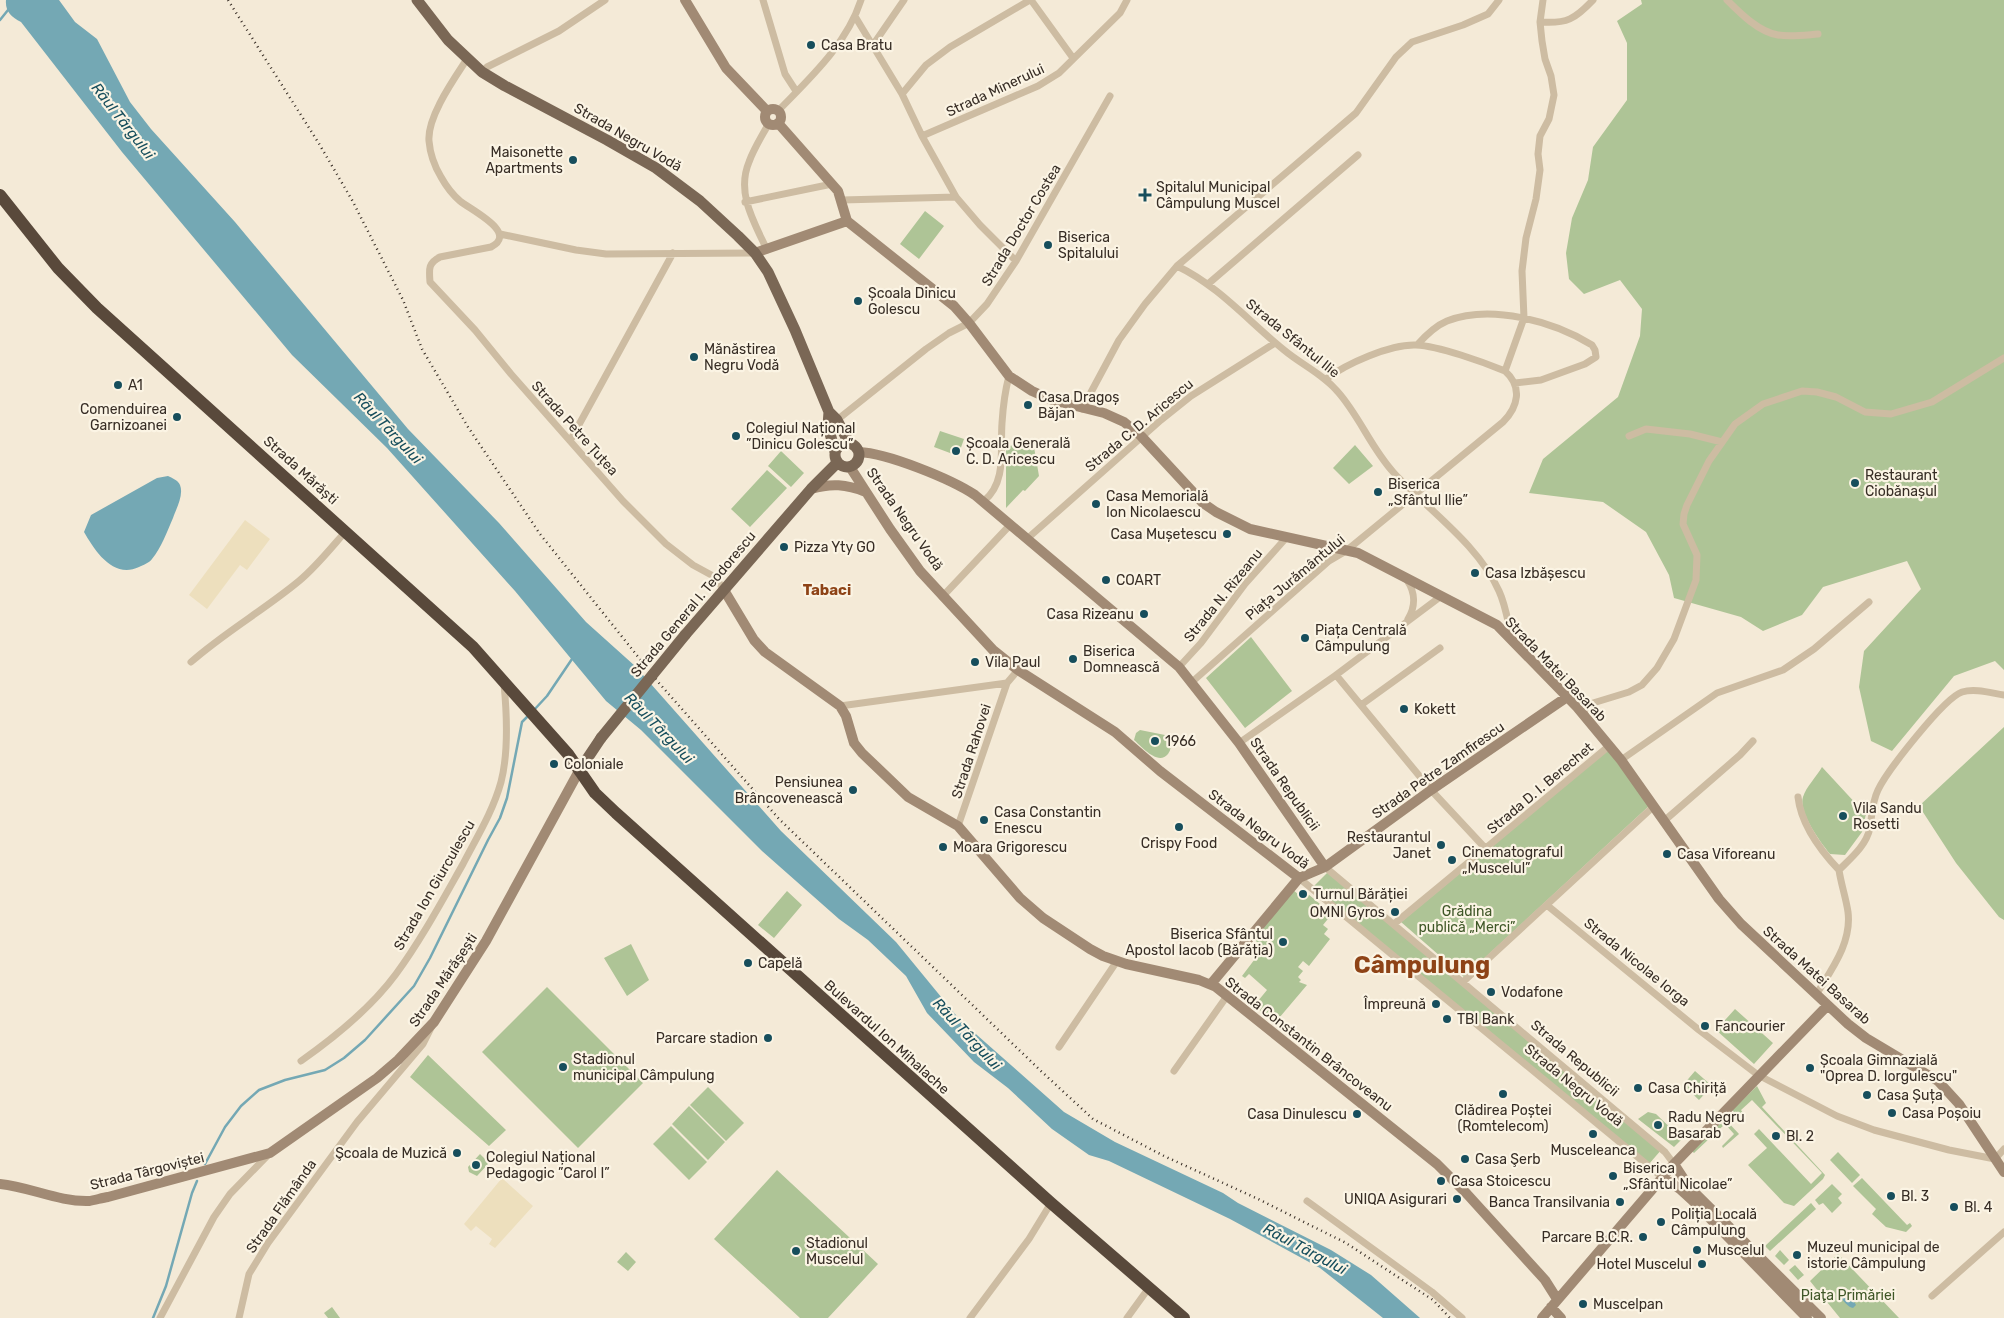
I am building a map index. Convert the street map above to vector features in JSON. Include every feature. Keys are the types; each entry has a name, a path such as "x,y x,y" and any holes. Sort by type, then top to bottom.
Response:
{"highway":[{"name":"Strada Mărăști","path":"0,196 58,268 97,308 461,634 568,754 578,771"},
{"name":"Bulevardul Ion Mihalache","path":"578,771 594,793 657,851 1148,1289 1184,1318"}],"main road":[{"name":"Strada Negru Vodă","path":"417,0 436,26 482,72 656,168 700,201 755,253 768,272 833,416 849,443"},
{"path":"684,0 726,68 773,111 765,115 832,184 842,200 847,221 755,253"},
{"name":"Strada Matei Basarab","path":"847,221 940,294 969,323 988,351 1009,376 1044,397 1060,404 1115,417 1141,436 1204,503 1216,512 1250,529 1358,554 1497,625 1581,712 1621,760 1719,899 1742,924 1827,1006 1866,1038 1938,1081 1959,1104 2004,1172"},
{"name":"Strada Negru Vodă","path":"833,416 828,426 836,457"},
{"path":"849,443 855,446 859,452 856,463 850,467 844,467 836,457 838,446 849,443"},
{"name":"Strada Republicii","path":"859,452 881,455 951,481 984,501 1179,667 1239,742 1326,867"},
{"name":"Strada General I. Teodorescu","path":"578,771 601,738 685,635 836,457"},
{"name":"Strada Negru Vodă","path":"850,467 905,551 942,597 1002,659 1115,732 1160,771 1299,878"},
{"path":"810,489 840,484 866,492"},
{"path":"724,590 754,640 765,652 840,706"},
{"name":"Strada Petre Zamfirescu","path":"1299,878 1326,867 1431,790 1567,697"},
{"name":"Strada Constantin Brâncoveanu","path":"840,706 846,716 854,743 862,753 908,797 958,826 1028,906 1090,949 1117,961 1211,984 1437,1164 1462,1188 1545,1280 1561,1318"},
{"name":"Strada Mărășești","path":"270,1153 377,1078 416,1043 434,1022 486,942 578,771"},
{"path":"1211,984 1299,878"},
{"path":"1542,1318 1662,1177 1758,1075 1827,1006"},
{"name":"Strada Târgoviștei","path":"0,1184 16,1185 66,1198 88,1201 108,1198 270,1153"},
{"path":"1674,1164 1689,1187 1821,1318"},
{"name":"Strada Negru Vodă","path":"1662,1177 1680,1188 1807,1318"}],"street":[{"path":"482,72 487,66 559,31 605,0"},
{"path":"763,0 785,74 796,91"},
{"path":"773,111 796,91 824,62 856,18 861,0"},
{"path":"873,45 904,0"},
{"path":"902,94 926,66 950,47 1031,0 1073,58"},
{"name":"Strada Minerului","path":"922,136 1038,86 1059,73 1120,14 1127,0"},
{"path":"1082,409 1119,340 1145,304 1178,266 1356,113 1396,56 1412,42 1463,25 1488,14 1499,0"},
{"path":"1505,371 1520,334 1524,318 1522,271 1526,238 1536,200 1540,170 1538,154 1540,136 1549,119 1554,95 1542,41 1540,22 1543,0"},
{"path":"1540,22 1557,23 1571,20 1593,0"},
{"path":"1728,0 1747,18 1768,33 1780,36 1818,34"},
{"path":"856,18 902,94 922,136 956,197 980,225 1016,261"},
{"path":"467,59 456,75 436,114 430,131 429,141 435,164 450,190 458,200 488,220 499,237 606,254 755,253"},
{"name":"Strada Doctor Costea","path":"833,416 949,332 969,323 987,304 1016,261 1110,96"},
{"path":"767,250 745,202 744,178 748,162 773,123"},
{"path":"1208,284 1358,155"},
{"path":"745,202 832,184"},
{"path":"842,200 956,197"},
{"name":"Strada Petre Țuțea","path":"499,237 491,247 440,256 433,260 429,266 430,282 475,330 511,374 623,501 666,544 693,564 715,577 724,590"},
{"path":"570,441 673,253"},
{"name":"Strada Sfântul Ilie","path":"1178,266 1208,284 1275,343 1302,364 1326,379 1350,407 1377,452 1489,572 1505,608 1512,639"},
{"path":"1326,379 1350,363 1399,346 1417,345 1505,371 1515,383 1541,380 1585,364 1596,357 1592,344 1558,327 1524,318 1490,315 1458,318 1434,328 1417,345"},
{"name":"Strada C. D. Aricescu","path":"1028,538 1141,436 1191,396 1275,343"},
{"path":"1581,712 1594,703 1642,686 1657,668 1674,639 1696,580 1698,568 1696,555 1683,524 1684,514 1709,460 1735,424 1748,413 1763,404 1802,391 1817,392 1836,397 1865,412 1890,414 1932,402 2004,358"},
{"path":"984,501 994,491 999,478 1005,388 1009,376"},
{"name":"Piața Jurământului","path":"1192,682 1329,561 1346,550 1511,414 1517,398 1515,383"},
{"path":"1629,436 1646,429 1690,434 1722,442"},
{"path":"942,597 1011,524"},
{"path":"191,662 211,645 261,611 301,580 346,531"},
{"name":"Strada N. Rizeanu","path":"1179,667 1202,643 1245,584 1286,538"},
{"path":"1406,578 1414,600 1412,612 1406,624"},
{"path":"1239,742 1336,675 1440,597"},
{"path":"1621,760 1718,693 1783,670 1814,649 1869,602"},
{"path":"1361,705 1440,648"},
{"path":"840,706 1007,683 1018,670"},
{"path":"1336,675 1431,790 1486,850"},
{"name":"Strada Ion Giurculescu","path":"301,1061 342,1030 378,995 395,975 455,877 486,820 501,782 506,752 503,680"},
{"name":"Strada Rahovei","path":"958,826 1007,683"},
{"path":"1839,870 1864,843 1870,829 1872,808 1882,783 1908,747 1949,700 1962,692 1978,691 2004,695"},
{"path":"1664,821 1740,755 1753,741"},
{"name":"Strada D. I. Berechet","path":"1394,924 1486,850 1609,746"},
{"path":"1798,797 1799,808 1804,819 1820,846 1839,870 1848,914 1846,937 1836,963 1816,994"},
{"path":"1463,982 1548,906 1653,806"},
{"name":"Strada Republicii","path":"1326,867 1664,1152 1674,1164"},
{"name":"Strada Negru Vodă","path":"1299,878 1662,1177"},
{"name":"Strada Nicolae Iorga","path":"1548,906 1699,1030 1758,1075 1837,1116 1874,1130 1949,1150 1995,1159"},
{"path":"1059,1047 1117,961"},
{"path":"1174,1071 1227,996"},
{"name":"Strada Flămânda","path":"238,1318 249,1274 268,1243 357,1122 423,1044 434,1022"},
{"path":"1995,1159 2004,1149"},
{"path":"160,1318 214,1217 230,1194 270,1153"},
{"path":"1307,1201 1432,1292 1462,1318"},
{"path":"970,1318 1029,1239 1051,1203"},
{"path":"1932,1296 2004,1232"},
{"path":"1127,1318 1148,1289"}],"green space":[{"path":"1641,0 2004,0 2004,670 1995,661 1954,676 1892,751 1871,741 1859,687 1864,651 1921,589 1907,561 1823,587 1802,615 1763,631 1741,617 1674,598 1669,575 1646,532 1603,502 1529,493 1543,459 1618,397 1640,336 1642,309 1620,280 1584,294 1569,279 1566,253 1572,218 1588,180 1593,147 1627,100 1627,43 1617,21 1642,4"},
{"path":"925,211 944,226 919,259 900,244"},
{"path":"940,431 964,439 958,456 934,447"},
{"path":"1033,439 1037,442 1034,447 1039,476 1006,508 1006,447"},
{"path":"1355,445 1373,466 1349,484 1333,468"},
{"path":"781,451 804,473 791,487 768,466"},
{"path":"767,470 787,488 750,527 731,509"},
{"path":"1251,637 1292,691 1245,728 1206,678"},
{"path":"2004,727 2004,920 1999,917 1956,863 1919,806"},
{"path":"1140,730 1165,735 1171,742 1168,754 1160,758 1146,751 1134,740 1136,733"},
{"name":"Grădina publică „Merci”","path":"1608,750 1649,806 1464,977 1401,922"},
{"path":"1822,767 1859,807 1867,809 1862,832 1845,855 1830,854 1811,827 1804,811 1802,803 1804,793"},
{"path":"1329,871 1662,1149 1649,1164 1313,887"},
{"path":"1293,890 1304,899 1308,894 1332,914 1323,925 1328,929 1324,934 1330,939 1309,966 1303,961 1298,967 1303,971 1298,977 1301,980 1299,982 1307,985 1274,1024 1253,1004 1267,990 1249,974 1245,978 1242,976 1264,947 1253,939"},
{"path":"787,891 802,905 774,938 758,925"},
{"path":"631,944 649,980 627,996 604,958"},
{"name":"Stadionul municipal Câmpulung","path":"547,987 643,1083 578,1148 482,1052"},
{"path":"1735,1009 1773,1043 1754,1064 1716,1030"},
{"path":"428,1055 506,1130 489,1146 410,1077"},
{"path":"1695,1071 1712,1086 1699,1100 1683,1085"},
{"path":"1757,1086 1766,1103 1762,1107 1825,1175 1794,1206 1784,1203 1748,1165 1767,1148 1754,1134 1759,1129 1811,1184 1822,1173 1752,1100 1741,1110 1743,1113 1739,1117 1732,1110"},
{"path":"708,1087 744,1123 726,1141 690,1105"},
{"path":"689,1106 725,1142 708,1160 672,1124"},
{"path":"1648,1112 1656,1114 1682,1139 1674,1147 1638,1119"},
{"path":"1725,1119 1739,1134 1723,1148 1722,1146 1734,1134 1725,1124 1694,1153 1691,1150"},
{"path":"671,1126 707,1162 689,1180 653,1144"},
{"path":"1838,1152 1860,1175 1852,1183 1830,1160"},
{"path":"480,1154 489,1163 477,1176 469,1172 468,1167"},
{"name":"Stadionul Muscelul","path":"777,1170 878,1264 828,1318 800,1318 714,1239"},
{"path":"1862,1178 1907,1225 1910,1223 1912,1226 1906,1232 1886,1227 1872,1214 1876,1209 1853,1186"},
{"path":"1832,1184 1842,1194 1838,1198 1842,1203 1832,1213 1823,1203 1819,1205 1815,1200"},
{"path":"1811,1203 1816,1209 1770,1251 1765,1246"},
{"path":"1780,1250 1789,1260 1784,1265 1775,1256"},
{"path":"626,1252 636,1262 628,1271 617,1262"},
{"name":"Piaţa Primăriei","path":"1838,1254 1899,1318 1840,1318 1810,1281"},
{"path":"1795,1265 1804,1275 1798,1280 1789,1270"},
{"path":"332,1307 340,1318 328,1318 324,1313"}],"shaded area":[{"path":"245,520 270,539 247,570 240,565 207,609 189,595"},
{"path":"502,1178 533,1206 495,1248 489,1244 492,1239 476,1226 471,1231 464,1224"}],"water":[{"name":"Râul Târgului","path":"6,0 59,0 75,22 97,39 130,102 151,129 235,222 408,429 499,523 586,622 635,666 781,831 896,942 960,1020 1064,1112 1115,1142 1223,1193 1238,1203 1331,1250 1371,1275 1420,1318 1383,1318 1320,1268 1230,1219 1109,1161 1089,1155 1052,1129 1008,1088 974,1062 927,1013 906,976 868,940 839,919 762,851 641,730 606,701 515,591 387,448 292,355 122,152 21,22 9,13"},
{"path":"168,476 179,483 181,493 173,518 158,550 151,560 139,567 130,570 113,566 99,555 84,532 91,515 157,478"},
{"path":"1843,1292 1848,1292 1856,1305 1853,1308 1846,1304 1840,1296"}],"waterway":[{"path":"0,20 8,10"},
{"path":"534,710 547,696 572,659"},
{"path":"205,1164 225,1127 241,1106 259,1090 285,1080 325,1070 344,1058 365,1040 414,986 500,818 507,798 522,722 528,716"},
{"path":"153,1318 166,1286 197,1181"}],"railway":[{"path":"228,0 318,142 352,200 403,300 422,349 468,427 540,534 659,683 779,819 1093,1119 1164,1156 1256,1198 1346,1243 1433,1300 1450,1318"}],"place":[{"name":"Casa Bratu","path":"811,45"},
{"name":"Maisonette Apartments","path":"573,160"},
{"name":"Spitalul Municipal Câmpulung Muscel","path":"1145,195"},
{"name":"Biserica Spitalului","path":"1048,245"},
{"name":"Școala Dinicu Golescu","path":"858,301"},
{"name":"Mănăstirea Negru Vodă","path":"694,357"},
{"name":"A1","path":"118,385"},
{"name":"Casa Dragoș Băjan","path":"1028,405"},
{"name":"Comenduirea Garnizoanei","path":"177,417"},
{"name":"Colegiul Național ”Dinicu Golescu”","path":"736,436"},
{"name":"Școala Generală C. D. Aricescu","path":"956,451"},
{"name":"Restaurant Ciobănașul","path":"1855,483"},
{"name":"Biserica „Sfântul Ilie”","path":"1378,492"},
{"name":"Casa Memorială Ion Nicolaescu","path":"1096,504"},
{"name":"Casa Mușetescu","path":"1227,534"},
{"name":"Pizza Yty GO","path":"784,547"},
{"name":"Casa Izbășescu","path":"1475,573"},
{"name":"COART","path":"1106,580"},
{"name":"Casa Rizeanu","path":"1144,614"},
{"name":"Piața Centrală Câmpulung","path":"1305,638"},
{"name":"Biserica Domnească","path":"1073,659"},
{"name":"Vila Paul","path":"975,662"},
{"name":"Kokett","path":"1404,709"},
{"name":"1966","path":"1155,741"},
{"name":"Coloniale","path":"554,764"},
{"name":"Pensiunea Brâncovenească","path":"853,790"},
{"name":"Vila Sandu Rosetti","path":"1843,816"},
{"name":"Casa Constantin Enescu","path":"984,820"},
{"name":"Crispy Food","path":"1179,827"},
{"name":"Restaurantul Janet","path":"1441,845"},
{"name":"Moara Grigorescu","path":"943,847"},
{"name":"Casa Viforeanu","path":"1667,854"},
{"name":"Cinematograful „Muscelul”","path":"1452,860"},
{"name":"Turnul Bărăției","path":"1303,894"},
{"name":"OMNI Gyros","path":"1395,912"},
{"name":"Biserica Sfântul Apostol Iacob (Bărăția)","path":"1283,942"},
{"name":"Capelă","path":"748,963"},
{"name":"Vodafone","path":"1491,992"},
{"name":"Împreună","path":"1436,1004"},
{"name":"TBI Bank","path":"1447,1019"},
{"name":"Fancourier","path":"1705,1026"},
{"name":"Parcare stadion","path":"768,1038"},
{"name":"Stadionul municipal Câmpulung","path":"563,1067"},
{"name":"Școala Gimnazială \"Oprea D. Iorgulescu\"","path":"1810,1068"},
{"name":"Casa Chiriță","path":"1638,1088"},
{"name":"Clădirea Poștei (Romtelecom)","path":"1503,1094"},
{"name":"Casa Șuța","path":"1867,1095"},
{"name":"Casa Poșoiu","path":"1892,1113"},
{"name":"Casa Dinulescu","path":"1357,1114"},
{"name":"Radu Negru Basarab","path":"1658,1125"},
{"name":"Musceleanca","path":"1593,1134"},
{"name":"Bl. 2","path":"1776,1136"},
{"name":"Şcoala de Muzică","path":"457,1153"},
{"name":"Casa Şerb","path":"1465,1159"},
{"name":"Colegiul Național Pedagogic ”Carol I”","path":"476,1165"},
{"name":"Biserica „Sfântul Nicolae”","path":"1613,1176"},
{"name":"Casa Stoicescu","path":"1441,1181"},
{"name":"Bl. 3","path":"1891,1196"},
{"name":"UNIQA Asigurari","path":"1457,1199"},
{"name":"Banca Transilvania","path":"1620,1202"},
{"name":"Bl. 4","path":"1954,1207"},
{"name":"Poliția Locală Câmpulung","path":"1661,1222"},
{"name":"Parcare B.C.R.","path":"1643,1237"},
{"name":"Muscelul","path":"1697,1250"},
{"name":"Stadionul Muscelul","path":"796,1251"},
{"name":"Muzeul municipal de istorie Câmpulung","path":"1797,1255"},
{"name":"Hotel Muscelul","path":"1702,1264"},
{"name":"Muscelpan","path":"1583,1304"}],"district":[{"name":"Tabaci","path":"827,590"},
{"name":"Câmpulung","path":"1422,965"}]}
